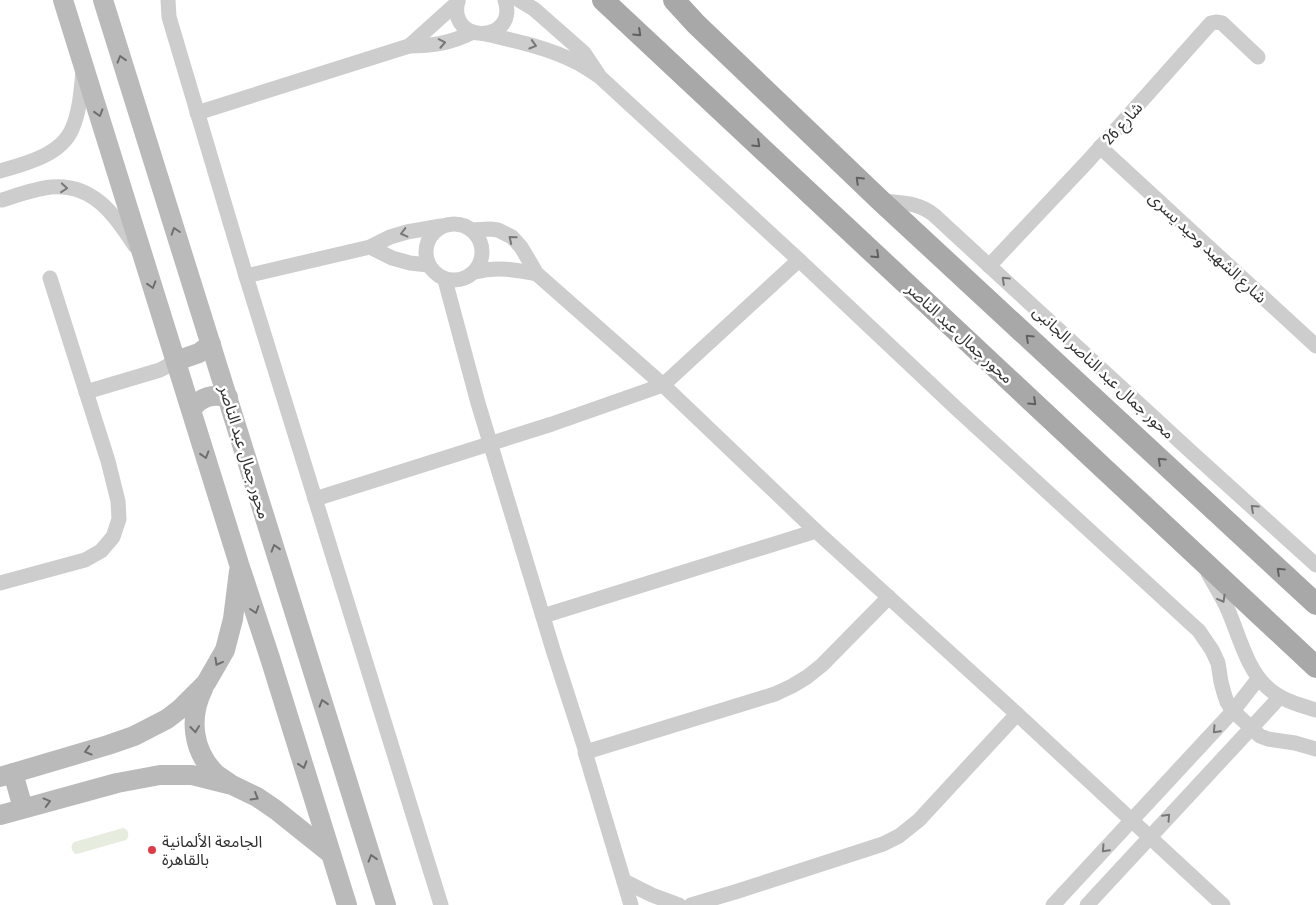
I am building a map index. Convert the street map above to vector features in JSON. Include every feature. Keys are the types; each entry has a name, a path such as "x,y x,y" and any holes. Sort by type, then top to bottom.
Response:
{"main road":[{"path":"63,0 347,905"},
{"name":"محور جمال عبد الناصر","path":"103,0 386,905"},
{"name":"محور جمال عبد الناصر","path":"603,0 1316,667"},
{"path":"674,0 696,24 881,201 1316,604"},
{"path":"176,361 199,352 211,344"},
{"path":"191,409 198,401 208,396 228,397"},
{"path":"239,564 232,619 225,650 197,700 194,720 196,740 203,758 216,774 276,810 331,854"},
{"path":"23,808 6,775 108,745 150,728 180,709 206,683"},
{"path":"0,815 117,783 160,775 192,775 232,785"}],"street":[{"path":"168,0 170,17 197,113 246,276 442,905"},
{"path":"197,113 409,46 427,46 450,42 479,33 494,31 502,24 506,16 507,6 505,0"},
{"path":"519,0 534,9 584,52 600,77"},
{"path":"409,46 458,1"},
{"path":"458,1 457,11 459,20 465,28 554,52 578,63 600,77 1199,631 1218,663 1221,682 1228,702 1233,711 1250,728 1260,736 1268,739 1295,743 1316,749"},
{"name":"شارع 26","path":"990,266 1100,148 1211,24 1216,22 1222,23 1258,57"},
{"path":"84,65 72,130 60,146 52,152 4,170 9,198 54,187 82,191 108,209 144,260"},
{"name":"شارع الشهيد وحيد يسرى","path":"1100,148 1316,346"},
{"name":"محور جمال عبد الناصر الجانبى","path":"881,201 926,208 1316,564"},
{"path":"246,276 370,247 390,237 407,232 451,224 462,225 472,230 479,239 482,250 481,262 475,272"},
{"path":"442,226 432,233 427,243 425,254 428,265 435,274 445,280 461,280 485,269 504,269 537,274"},
{"path":"472,230 490,228 512,236 522,247 537,274 663,385 816,531 1223,905"},
{"path":"370,247 392,258 428,265"},
{"path":"315,499 552,424 663,385 798,260"},
{"path":"0,583 85,560 101,551 113,537 119,519 118,501 108,461 50,278"},
{"path":"445,280 478,403 586,752 631,905"},
{"path":"86,392 160,370 176,361"},
{"path":"543,616 816,531"},
{"path":"1199,557 1228,609 1246,657 1258,679 1280,697 1316,710"},
{"path":"586,752 775,694 792,686 822,665 889,597"},
{"path":"1053,905 1233,711 1258,679"},
{"path":"1087,905 1280,697"},
{"path":"691,905 883,844 898,836 919,820 1017,714"},
{"path":"624,881 652,895 679,905"}],"shaded area":[{"path":"123,828 128,833 126,840 77,854 72,850 74,842"}],"place":[{"name":"الجامعة الألمانية بالقاهرة","path":"152,850"}]}
